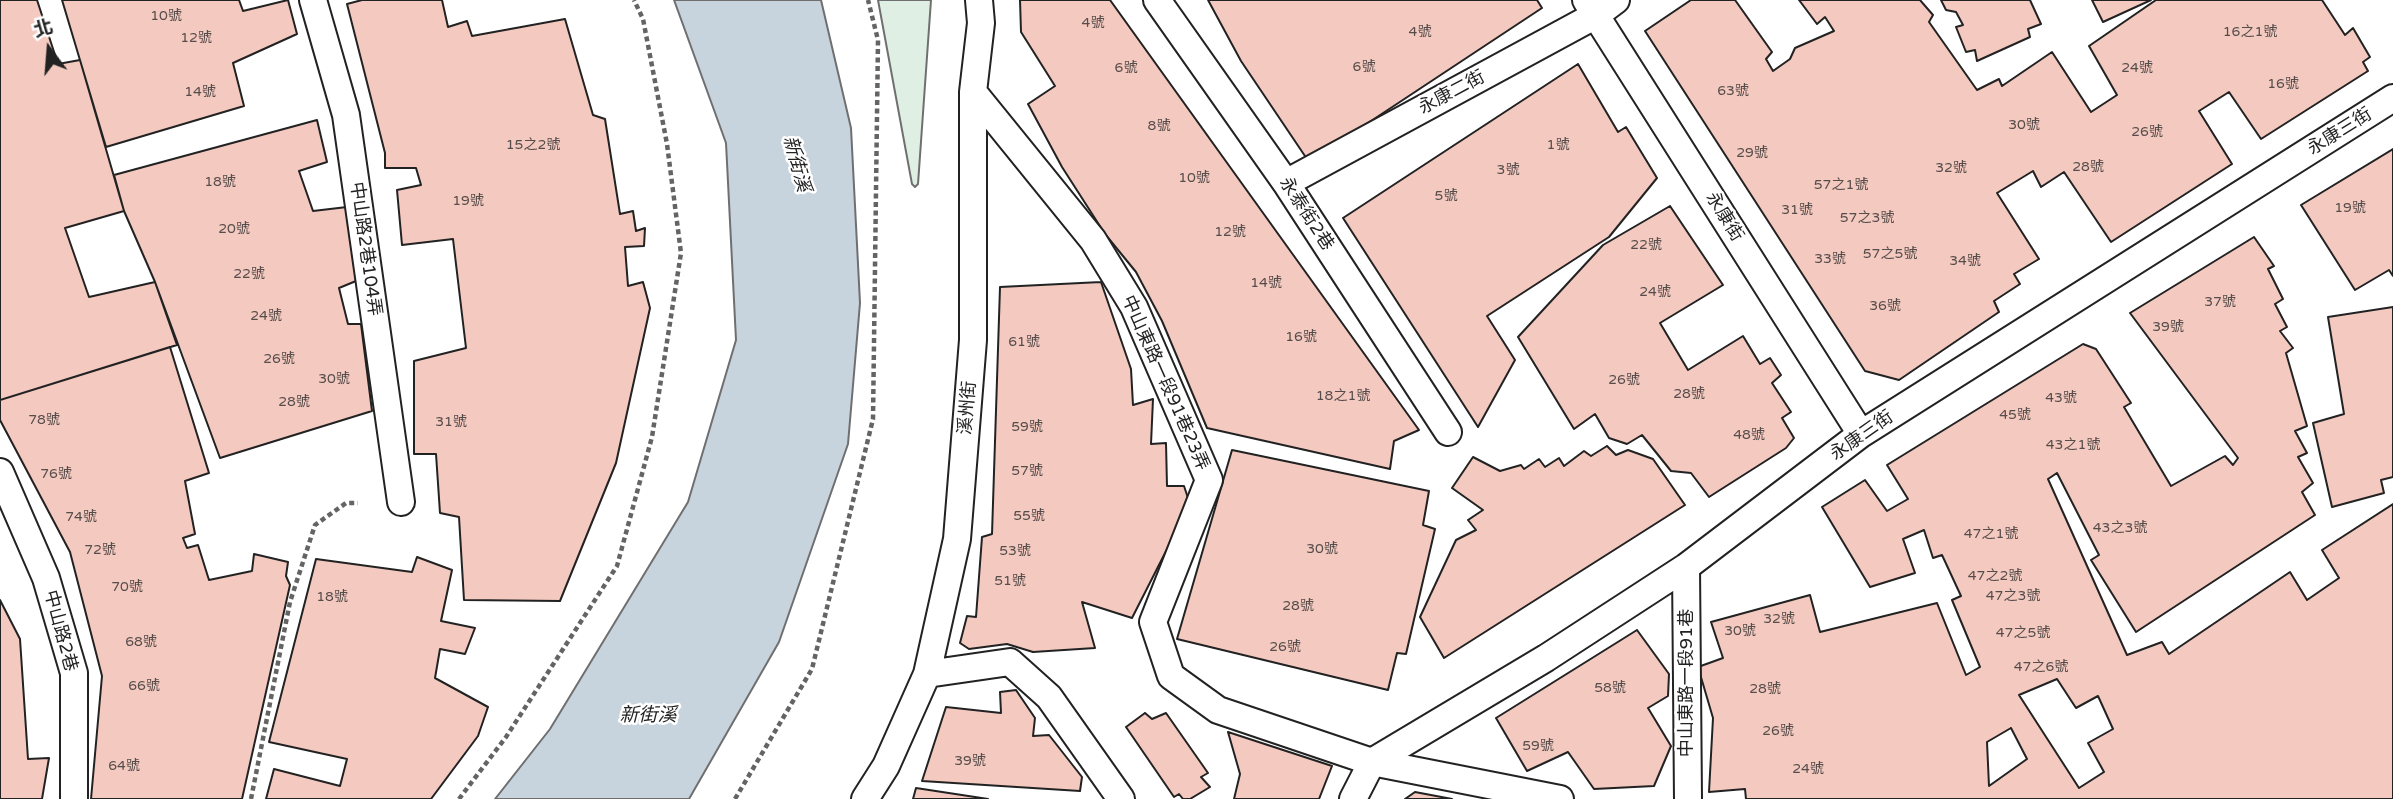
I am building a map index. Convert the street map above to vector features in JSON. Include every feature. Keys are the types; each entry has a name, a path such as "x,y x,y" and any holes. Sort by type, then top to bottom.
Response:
{"lane":[{"name":"中山路2巷104弄","path":"313,0 346,115 401,502"},
{"name":"溪州街","path":"865,799 886,766 927,674 957,539 973,340 973,92 981,23 979,0"},
{"name":"永泰街2巷","path":"1157,0 1286,183 1448,432"},
{"name":"永康二街","path":"1286,183 1599,5"},
{"name":"永康街","path":"1599,5 1861,434"},
{"name":"中山東路一段91巷23弄","path":"973,92 1093,240 1134,307 1209,480 1153,622 1171,676 1218,710 1372,762 1560,799"},
{"name":"永康三街","path":"1372,762 1546,658 1686,567 1861,434 2393,98"},
{"name":"中山路2巷","path":"0,472 46,578 74,673 74,799"},
{"name":"中山東路一段91巷","path":"1686,567 1688,799"},
{"path":"927,674 1010,663 1049,697 1121,799"},
{"path":"1353,799 1372,762"}],"path":[{"path":"459,799 506,737 617,566 652,437 681,253 667,144 643,19 634,0"},
{"path":"735,799 812,669 873,419 878,40 868,0"},
{"path":"251,799 290,602 315,525 346,503 401,502"}],"green space":[{"path":"878,0 931,0 918,184 915,187 912,184"}],"water":[{"name":"新街溪","path":"674,0 821,0 851,128 860,303 848,444 779,642 689,799 495,799 550,729 688,502 736,340 726,143"}],"building":[{"path":"0,0 37,0 58,64 80,60 124,211 65,228 89,297 155,282 177,345 0,400"},
{"path":"62,0 239,0 243,11 288,0 297,34 233,63 244,106 106,147"},
{"path":"362,0 442,0 448,27 467,21 472,36 565,19 593,115 605,119 620,214 633,211 636,231 645,228 644,246 625,247 628,286 643,282 650,308 616,463 560,601 464,600 459,517 440,513 436,454 414,454 414,361 466,348 453,239 402,245 397,190 421,185 416,168 385,168 385,153 347,4"},
{"path":"1020,0 1110,0 1419,430 1394,441 1390,469 1207,428 1162,321 1136,272 1105,234 1062,167 1028,104 1055,86 1021,32"},
{"path":"1208,0 1537,0 1542,8 1309,162 1241,61"},
{"path":"1691,0 1735,0 1772,52 1766,59 1773,71 1790,59 1795,48 1834,31 1825,17 1817,24 1799,0 1920,0 1933,15 1929,22 1977,90 1999,79 2002,86 2052,52 2091,112 2117,95 2089,46 2156,0 2322,0 2345,35 2353,28 2370,57 2363,62 2368,71 2261,139 2229,92 2199,111 2232,164 2111,242 2064,172 2041,187 2033,171 1997,193 2039,259 2014,274 2020,284 1994,301 1999,312 1899,380 1865,371 1645,31"},
{"path":"1941,0 2030,0 2041,24 2028,29 2030,37 1977,61 1975,50 1966,52 1956,27 1963,25 1956,12 1946,10"},
{"path":"2092,0 2151,0 2103,22"},
{"path":"1578,64 1618,132 1626,127 1657,178 1609,237 1487,316 1515,360 1478,427 1343,218"},
{"path":"317,120 327,162 299,171 313,211 347,207 356,281 339,288 348,324 361,324 372,411 220,458 155,282 124,211 114,175"},
{"path":"2393,149 2393,276 2389,270 2355,290 2301,205"},
{"path":"1670,206 1723,285 1660,323 1688,370 1743,336 1760,364 1770,358 1781,375 1772,383 1791,412 1782,418 1794,438 1786,448 1709,497 1691,473 1671,471 1642,435 1627,444 1609,438 1595,414 1574,429 1518,337 1603,245"},
{"path":"2254,237 2274,266 2268,269 2283,299 2275,304 2287,327 2280,331 2293,348 2286,353 2307,426 2295,431 2307,453 2298,457 2313,483 2302,492 2315,515 2136,632 2091,560 2099,555 2057,473 2048,479 2127,655 2162,642 2169,654 2290,572 2307,600 2339,578 2322,550 2393,504 2393,799 1746,799 1745,789 1709,792 1713,718 1698,667 1723,658 1711,622 1810,595 1820,632 1937,603 1966,675 1980,667 1952,600 1961,596 1942,555 1933,558 1924,530 1903,539 1915,573 1870,587 1822,507 1865,480 1887,511 1908,499 1887,465 2083,344 2096,349 2131,403 2124,407 2171,486 2225,456 2233,465 2238,458 2130,313","holes":["2057,679 2076,708 2098,696 2113,729 2088,743 2104,772 2079,788 2019,695","2011,728 2027,759 1989,786 1987,742"]},
{"path":"1101,282 1131,369 1133,405 1153,399 1151,444 1166,443 1167,486 1184,486 1190,504 1132,618 1082,602 1095,648 1033,652 1007,644 969,649 960,643 967,616 976,617 982,537 992,534 1000,287"},
{"path":"2393,307 2393,477 2381,480 2384,493 2332,507 2313,423 2344,414 2328,317"},
{"path":"170,347 209,473 185,481 195,534 183,538 187,548 198,545 209,580 252,571 254,554 288,562 286,576 290,585 242,799 91,799 102,676 70,552 0,420 0,400"},
{"path":"1607,446 1616,455 1628,450 1653,459 1685,505 1444,658 1420,617 1456,540 1476,530 1468,520 1483,510 1452,488 1473,457 1500,471 1521,465 1524,469 1539,459 1545,467 1559,458 1564,466 1584,451 1591,456"},
{"path":"1232,450 1429,491 1423,525 1435,529 1406,654 1397,653 1388,690 1177,639"},
{"path":"417,557 452,570 441,621 475,628 465,654 440,649 435,678 488,707 478,736 431,799 266,799 274,769 340,786 347,759 269,742 316,559 412,572"},
{"path":"0,600 20,639 28,759 49,758 42,799 0,799"},
{"path":"1637,630 1669,674 1668,696 1648,708 1671,746 1654,786 1594,789 1568,752 1527,771 1496,718"},
{"path":"1016,690 1035,718 1033,736 1049,735 1082,777 1080,791 922,781 946,707 1001,713 1000,692"},
{"path":"1145,713 1152,719 1166,713 1208,773 1201,777 1210,787 1190,799 1183,799 1179,794 1174,797 1126,727"},
{"path":"1228,732 1332,766 1319,799 1234,799 1240,774"},
{"path":"916,788 988,799 913,799"},
{"path":"1415,792 1452,799 1405,799"}]}
